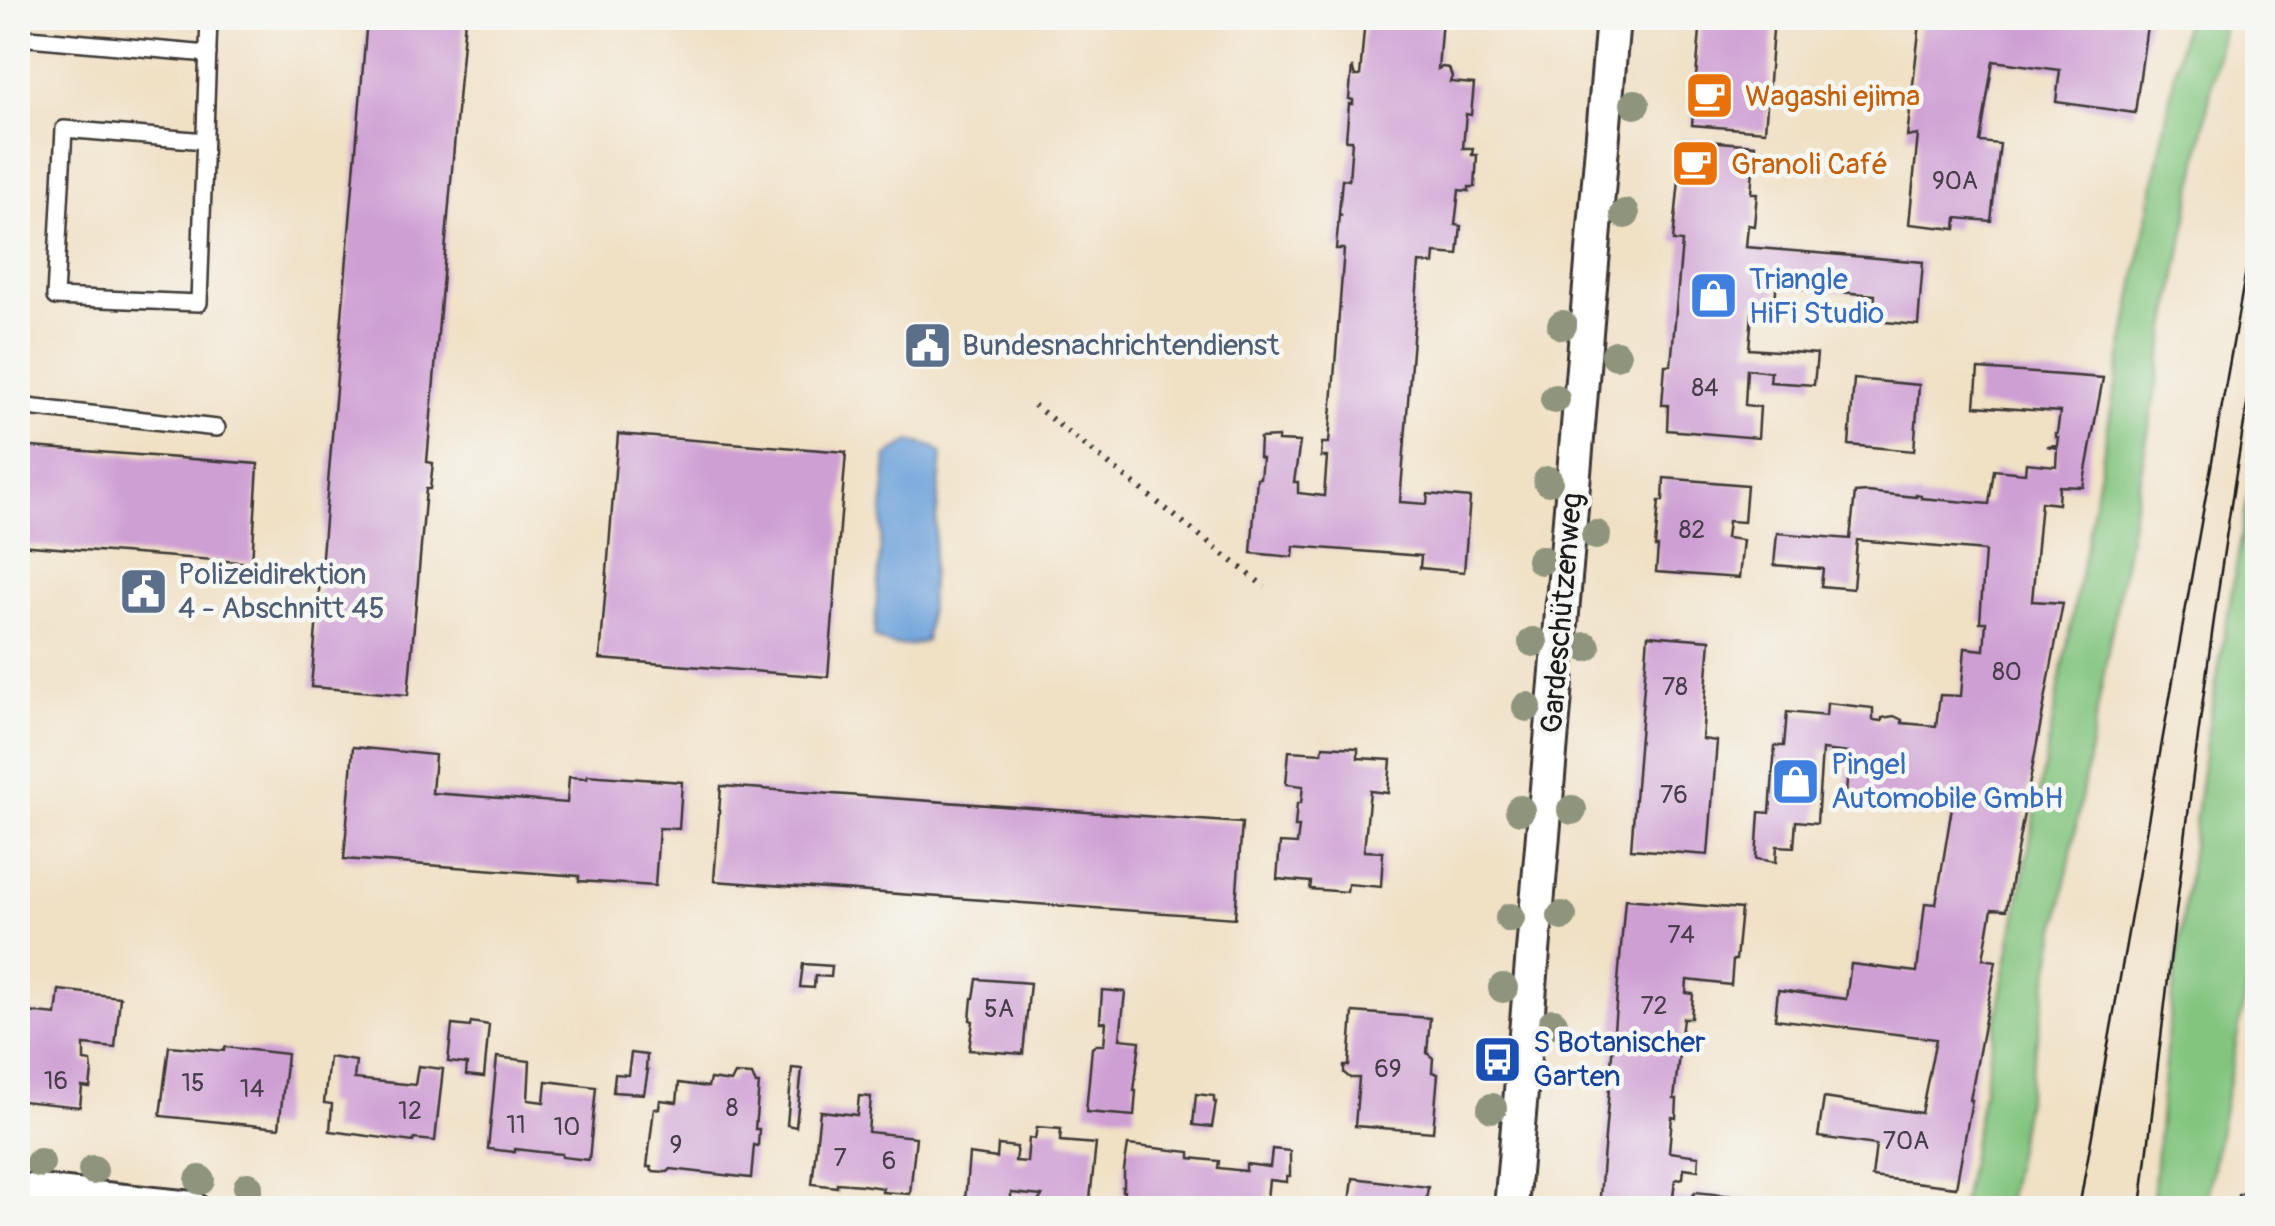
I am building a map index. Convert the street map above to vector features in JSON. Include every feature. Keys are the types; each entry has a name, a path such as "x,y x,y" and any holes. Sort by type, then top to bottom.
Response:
{"street":[{"name":"Gardeschützenweg","path":"1511,1208 1613,18"},
{"path":"18,1190 192,1208"}],"lane":[{"path":"205,140 64,129 54,296 199,303 205,140 209,18"},
{"path":"18,37 208,54"},
{"path":"18,406 218,428"}],"path":[{"path":"1034,405 1265,587"}],"green space":[{"path":"2185,18 2224,18 2006,1208 1961,1208"},
{"path":"2257,445 2257,933 2205,1208 2152,1208 2168,1030 2205,747"}],"water":[{"path":"910,441 934,447 942,454 926,641 899,646 874,637 887,456"}],"building":[{"path":"367,18 465,18 427,462 433,463 430,489 426,489 408,695 311,687"},
{"path":"1365,18 1442,18 1438,69 1449,68 1450,82 1474,84 1463,148 1473,148 1472,155 1477,155 1475,187 1459,190 1455,225 1461,226 1458,255 1435,253 1434,264 1419,263 1400,502 1427,504 1428,494 1470,498 1464,572 1420,568 1421,556 1294,546 1293,557 1251,553 1262,458 1260,438 1300,442 1294,482 1298,482 1298,493 1324,496 1327,457 1321,457 1322,443 1329,443 1344,249 1336,249 1339,215 1342,216 1339,213 1342,179 1349,180 1352,140 1346,140 1349,104 1353,104 1349,99 1352,67 1355,76 1360,76"},
{"path":"1701,18 1774,18 1765,131 1692,125"},
{"path":"1926,18 2148,18 2135,113 2056,102 2060,70 1993,61 1980,142 2000,144 1991,221 1957,218 1956,229 1909,224 1918,135 1907,137 1920,23"},
{"path":"1683,139 1755,145 1751,193 1757,193 1754,226 1748,225 1746,247 1923,262 1918,325 1874,321 1875,295 1792,288 1792,278 1777,277 1775,303 1753,302 1749,349 1817,354 1814,385 1770,382 1771,372 1747,369 1745,405 1760,407 1758,438 1667,430 1668,405 1662,405 1665,365 1671,365 1682,242 1673,241"},
{"path":"1978,369 2103,378 2083,487 2059,486 2058,504 2041,502 2032,601 2063,603 2006,910 1992,909 1983,959 1996,961 1956,1187 1872,1177 1876,1145 1818,1137 1824,1098 1921,1113 1936,1039 1775,1019 1778,990 1846,999 1851,964 1917,972 1925,903 1936,904 1954,795 1934,793 1933,800 1846,795 1849,753 1822,750 1817,823 1796,821 1794,847 1777,846 1776,862 1756,859 1759,812 1770,813 1775,746 1784,746 1787,712 1826,716 1827,703 1873,708 1873,720 1894,716 1902,723 1936,726 1940,695 1961,696 1965,648 1984,650 1986,622 1980,622 1985,551 1857,540 1853,589 1821,586 1823,569 1774,565 1777,533 1850,539 1855,493 1989,504 1994,470 2025,473 2026,463 2056,466 2057,448 2047,446 2057,445 2055,433 2060,412 1975,406"},
{"path":"1854,379 1919,385 1914,451 1849,445"},
{"path":"618,434 846,452 828,677 600,659"},
{"path":"18,446 258,464 252,563 18,545"},
{"path":"1664,478 1747,485 1744,522 1728,521 1726,538 1743,540 1739,578 1656,572 1655,547"},
{"path":"1648,635 1710,640 1702,739 1717,741 1708,855 1631,849"},
{"path":"1323,746 1358,748 1358,758 1391,760 1388,793 1370,791 1364,851 1383,852 1381,887 1348,884 1347,892 1310,889 1311,882 1277,879 1280,843 1297,844 1297,803 1301,803 1303,786 1286,784 1289,751 1322,753"},
{"path":"353,747 435,755 432,793 567,803 569,777 682,782 679,829 659,828 655,886 579,881 579,876 344,859"},
{"path":"721,786 1242,823 1235,918 714,881"},
{"path":"1625,899 1741,909 1731,985 1687,980 1686,993 1693,994 1691,1018 1683,1018 1674,1099 1676,1118 1672,1117 1669,1152 1699,1156 1698,1170 1684,1168 1683,1178 1675,1180 1673,1197 1691,1199 1695,1192 1752,1198 1756,1208 1599,1208"},
{"path":"803,964 832,966 831,977 815,976 814,988 800,987"},
{"path":"977,979 1030,983 1023,1054 969,1050"},
{"path":"59,990 120,997 115,1048 84,1045 84,1061 91,1062 92,1071 90,1088 82,1087 80,1107 21,1101 18,1011 56,1015"},
{"path":"1102,990 1125,992 1120,1039 1140,1041 1134,1116 1086,1112 1092,1048 1104,1045 1106,1022 1100,1022"},
{"path":"1353,1012 1430,1018 1427,1053 1433,1058 1432,1072 1438,1074 1433,1132 1355,1126 1359,1078 1344,1073 1344,1066 1349,1066"},
{"path":"471,1022 489,1025 484,1077 466,1075 467,1064 448,1062 452,1025 470,1027"},
{"path":"169,1046 287,1054 279,1128 160,1116"},
{"path":"631,1053 647,1055 644,1094 613,1092 615,1074 628,1075"},
{"path":"329,1057 356,1061 354,1079 415,1085 418,1066 443,1069 435,1141 413,1142 330,1131 332,1104 324,1103"},
{"path":"497,1057 530,1061 528,1100 544,1102 546,1081 596,1087 589,1160 562,1154 488,1149"},
{"path":"792,1068 802,1069 796,1127 787,1125"},
{"path":"735,1074 752,1075 759,1084 755,1129 759,1129 758,1146 754,1145 751,1178 671,1169 652,1171 647,1167 654,1108 659,1109 660,1100 677,1102 679,1083 708,1087 710,1079 731,1082"},
{"path":"1196,1094 1214,1096 1212,1127 1193,1125"},
{"path":"859,1096 871,1097 868,1132 916,1137 910,1194 882,1192 883,1188 862,1185 812,1184 820,1111 857,1115"},
{"path":"1037,1127 1061,1129 1060,1141 1096,1144 1089,1208 1045,1208 1039,1200 1042,1196 1011,1193 1011,1205 965,1201 969,1154 997,1158 998,1145 1017,1147 1015,1161 1027,1162 1029,1138 1035,1139"},
{"path":"1128,1145 1190,1152 1190,1158 1219,1161 1218,1168 1246,1171 1246,1164 1270,1167 1272,1149 1290,1151 1290,1176 1287,1182 1269,1180 1266,1208 1122,1208"},
{"path":"1353,1178 1428,1187 1425,1208 1329,1208 1329,1201 1350,1203"},
{"path":"2258,1184 2258,1208 2237,1208 2238,1195"}],"tram line":[{"path":"2079,1208 2258,203"},
{"path":"2141,1208 2208,666 2258,341"}],"place":[{"name":"Wagashi ejima","path":"1710,96"},
{"name":"Granoli Café","path":"1696,164"},
{"name":"Triangle HiFi Studio","path":"1714,296"},
{"name":"Bundesnachrichtendienst","path":"927,345"},
{"name":"Polizeidirektion 4 - Abschnitt 45","path":"143,591"},
{"name":"Pingel Automobile GmbH","path":"1796,781"},
{"name":"S Botanischer Garten","path":"1498,1059"}]}
